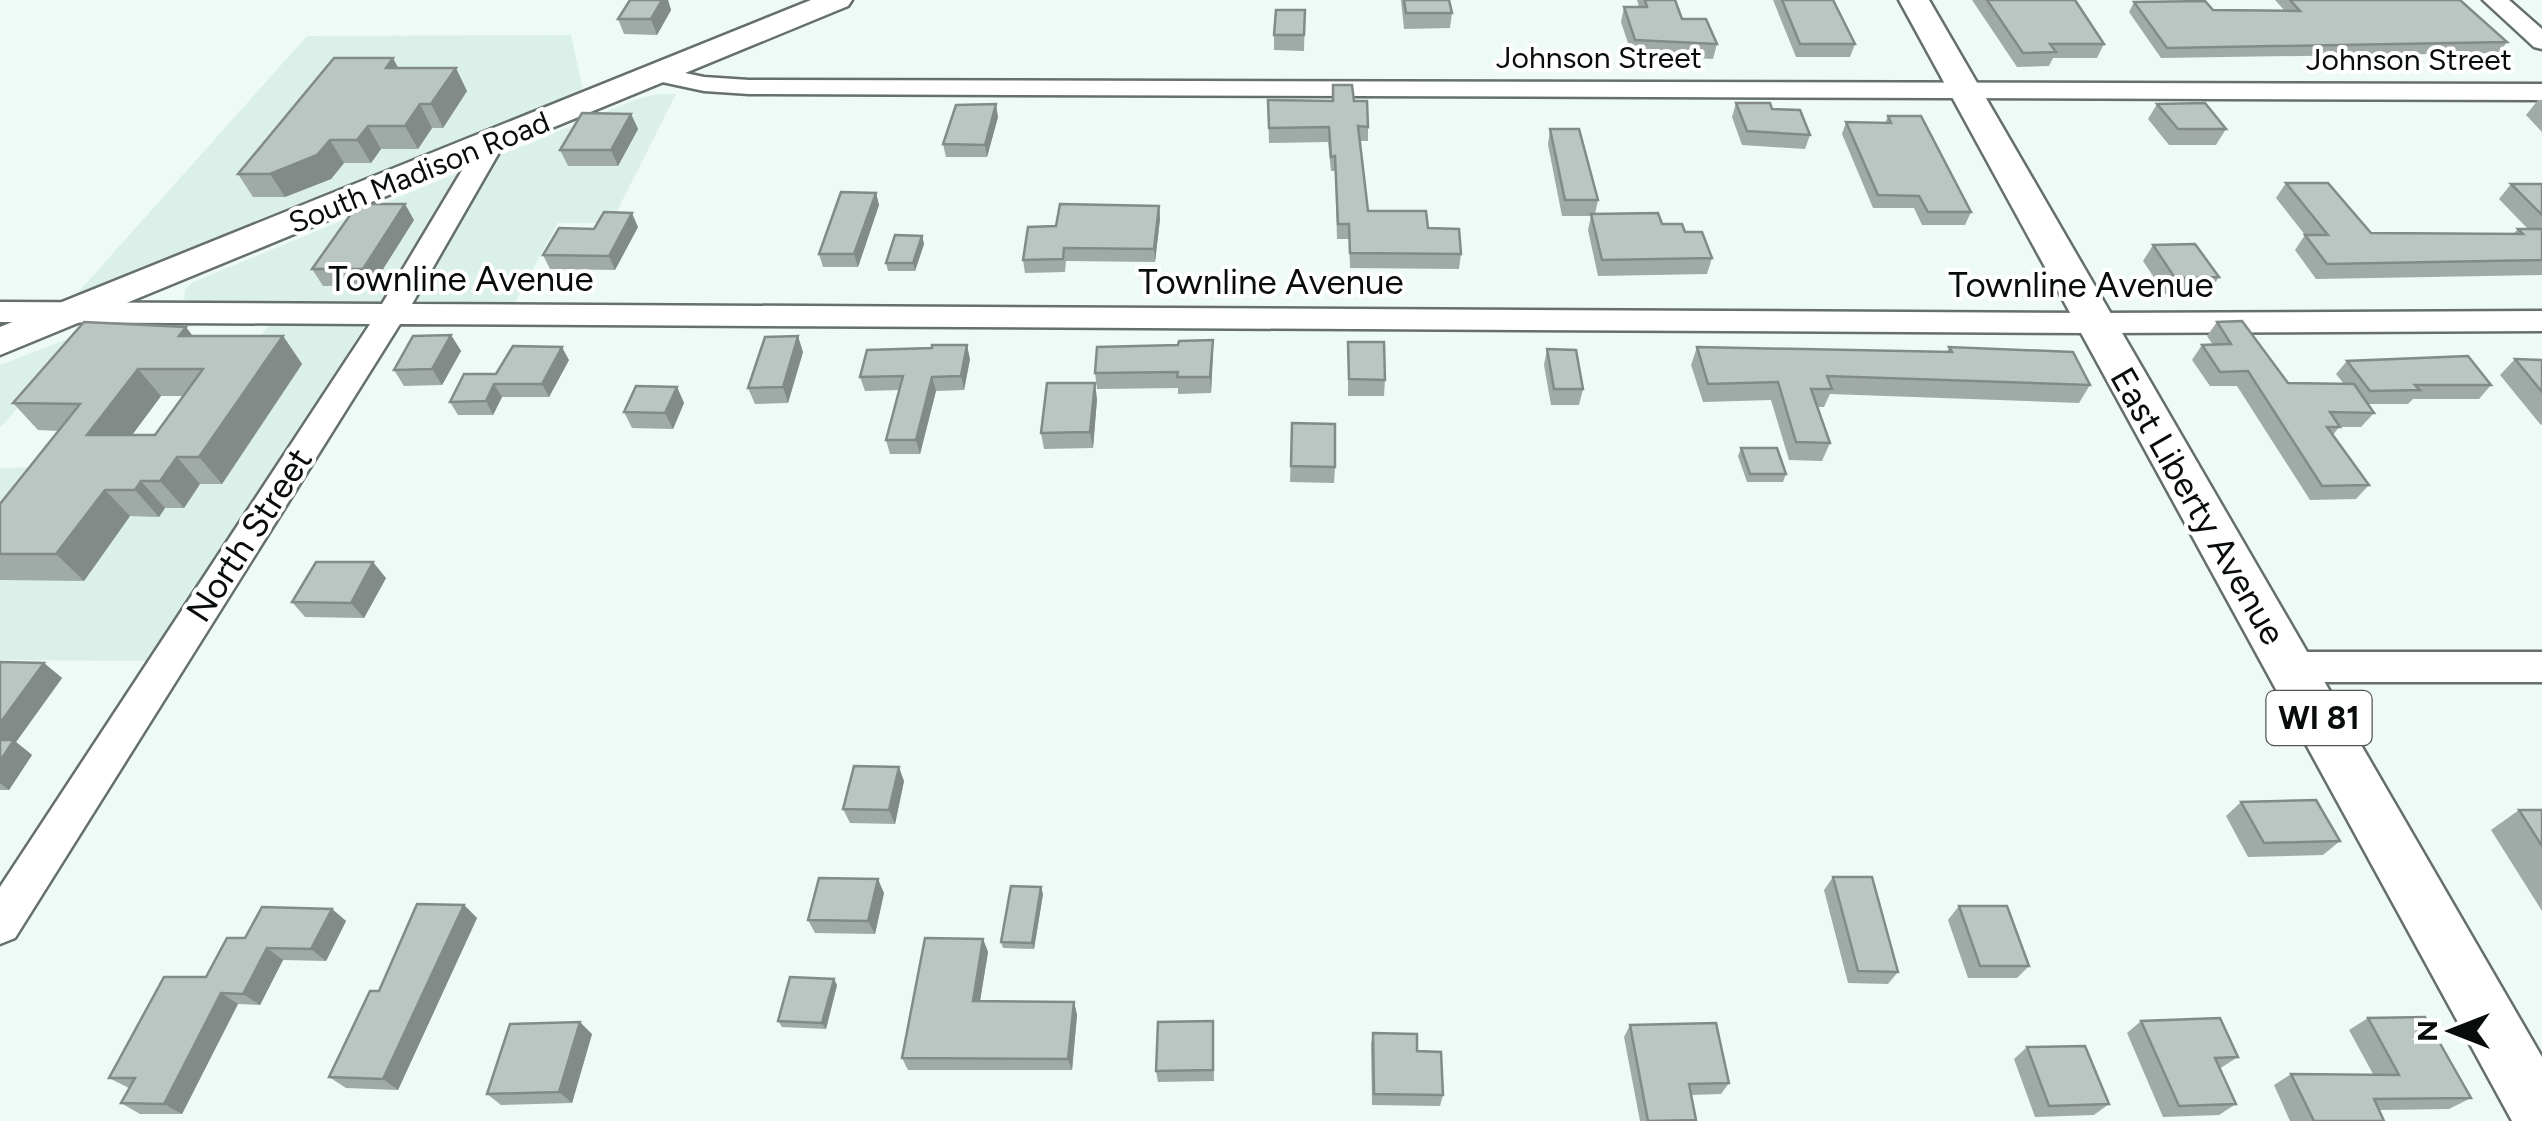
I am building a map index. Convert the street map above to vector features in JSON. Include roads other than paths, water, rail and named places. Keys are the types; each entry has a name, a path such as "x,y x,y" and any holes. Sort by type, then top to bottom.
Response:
{"main road":[{"name":"South Madison Road","path":"0,342 837,0"},
{"name":"East Liberty Avenue","path":"1914,0 2542,1114"}],"street":[{"path":"2495,0 2542,42"},
{"name":"Johnson Street","path":"657,74 725,86 2542,92"},
{"name":"North Street","path":"0,924 390,316 492,142"},
{"name":"Townline Avenue","path":"0,312 2094,323 2542,321"},
{"path":"2290,667 2542,667"}]}
